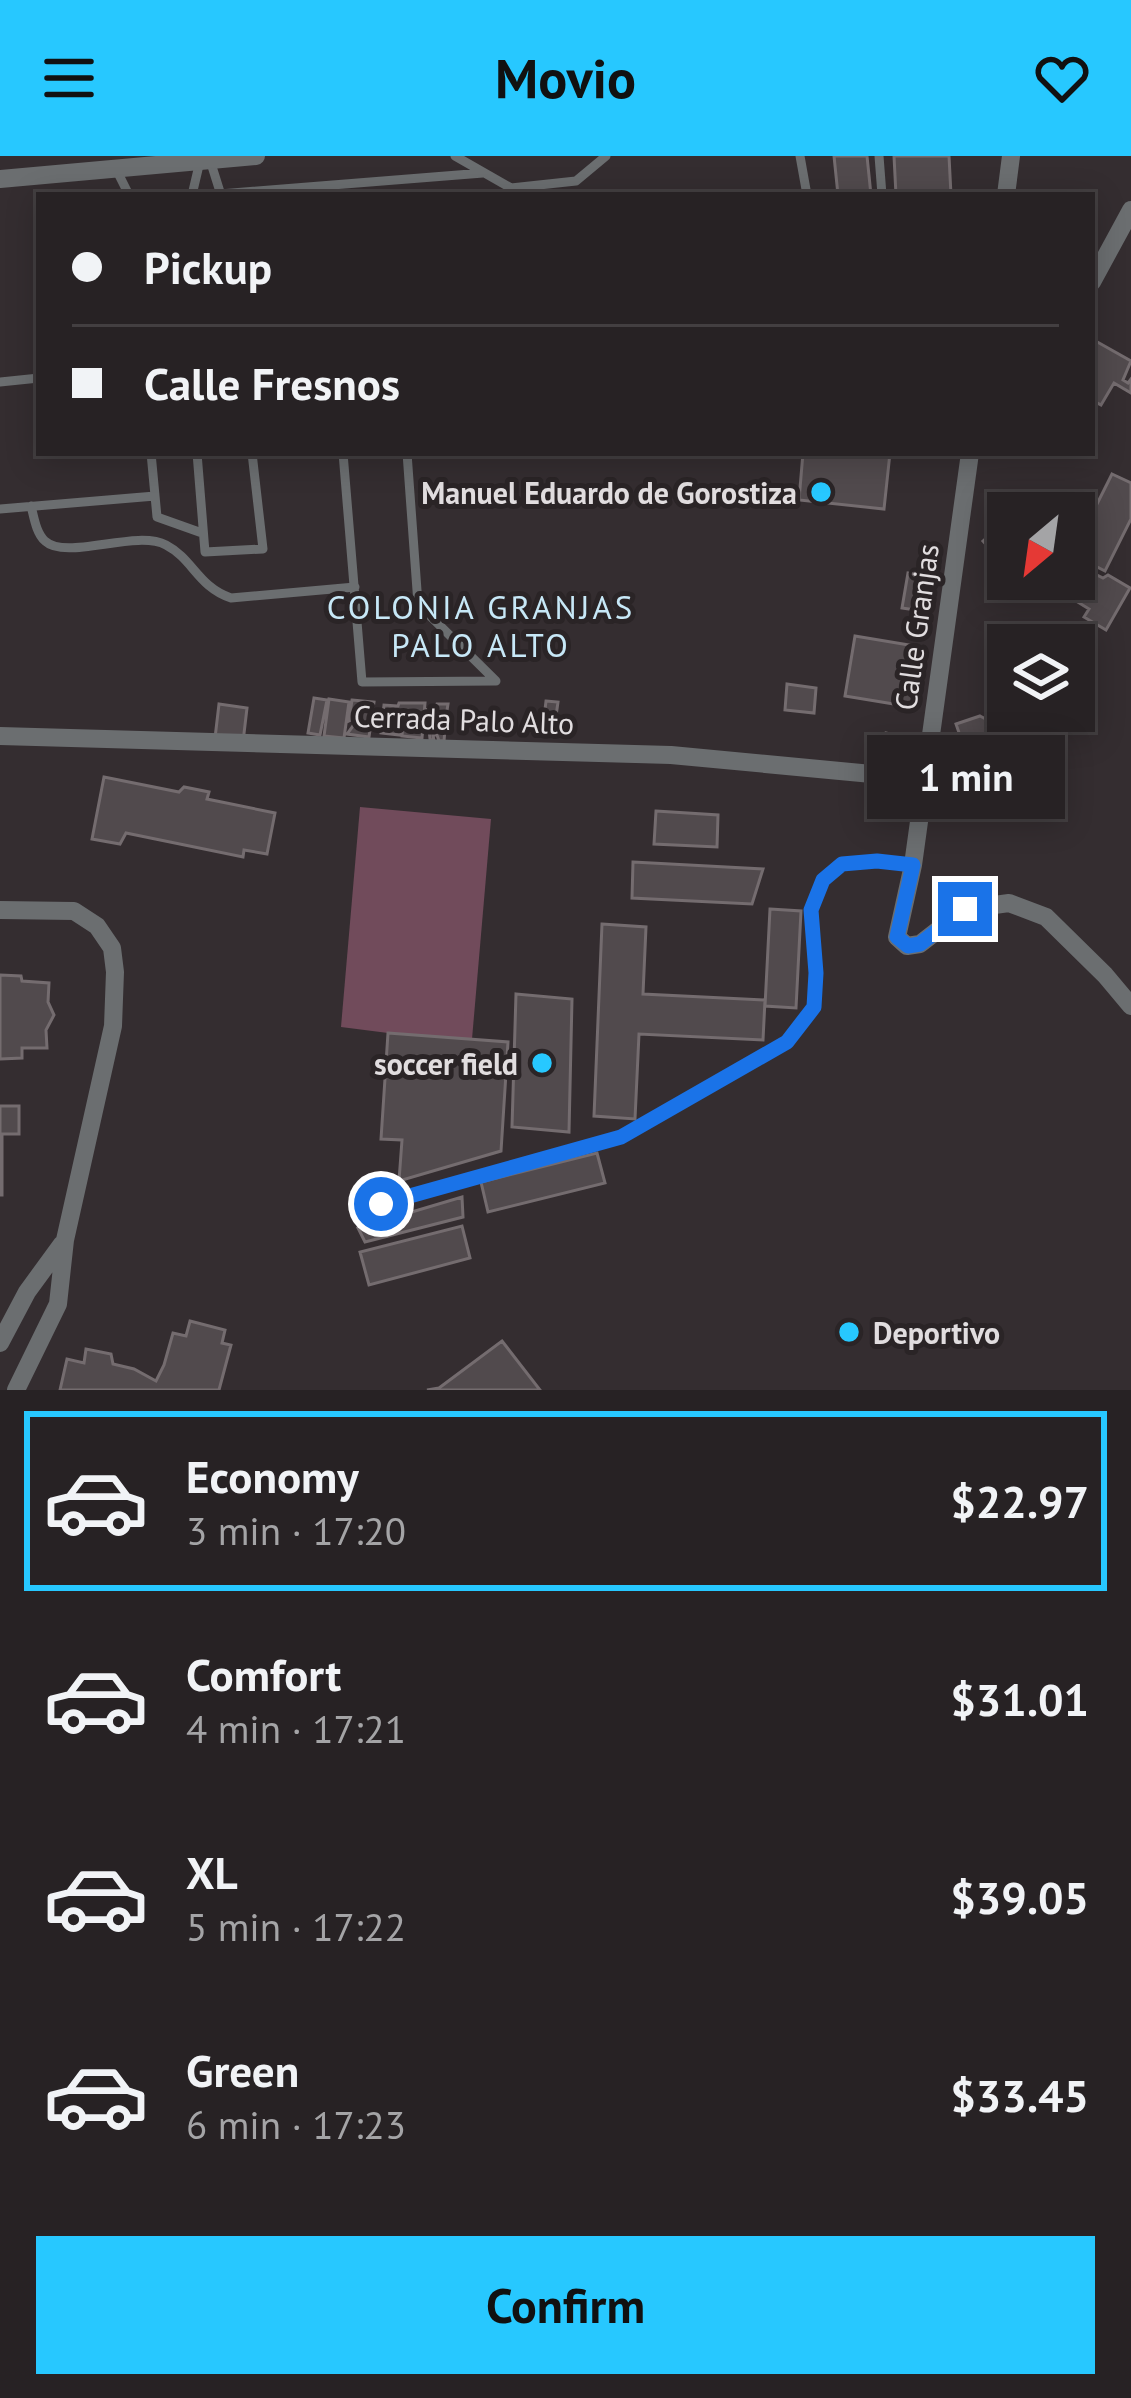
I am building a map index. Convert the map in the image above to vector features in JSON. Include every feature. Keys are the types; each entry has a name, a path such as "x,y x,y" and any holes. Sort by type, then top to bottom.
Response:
{"street":[{"path":"0,179 256,156"},
{"path":"1006,192 1011,156"},
{"path":"1095,276 1131,210"},
{"name":"Calle Granjas","path":"970,456 913,865 897,937 908,946 920,944 965,909 1009,903 1046,917 1131,1006"},
{"path":"967,477 984,456"},
{"name":"Cerrada Palo Alto","path":"0,736 670,755 925,779"},
{"path":"0,910 74,911 97,926 112,948 115,972 113,1026 64,1240 58,1304 16,1390"},
{"path":"0,1343 26,1292 64,1240"}],"lane":[{"path":"455,156 511,188 576,181 606,156"},
{"path":"800,156 806,192"},
{"path":"879,156 882,192"},
{"path":"205,160 219,192"},
{"path":"193,192 205,160"},
{"path":"116,169 128,192"},
{"path":"245,192 483,173"},
{"path":"0,382 36,378"},
{"path":"151,456 158,517 202,533"},
{"path":"197,456 205,553 263,549 252,456"},
{"path":"343,456 362,682 496,681 418,604 407,456"},
{"path":"0,508 155,496"},
{"path":"31,506 40,537 51,546 149,540 164,544 214,592 231,598 355,587"},
{"path":"381,1204 621,1137 787,1042 814,1007 811,910 823,880 842,864 913,865"}],"shaded area":[{"path":"360,807 491,819 472,1039 341,1027"}],"building":[{"path":"834,156 867,156 871,192 838,192"},
{"path":"894,156 949,156 951,192 896,192"},
{"path":"1095,341 1131,361 1123,380 1131,379 1131,393 1114,383 1101,405 1095,402"},
{"path":"803,456 890,456 884,509 799,500"},
{"path":"1112,474 1131,483 1131,519 1105,571 1095,566 1095,508"},
{"path":"908,573 934,577 929,612 902,608"},
{"path":"1095,574 1108,575 1130,588 1106,630 1084,617 1089,609 1076,601 1095,600"},
{"path":"855,636 921,647 912,707 845,696"},
{"path":"787,684 816,688 814,713 785,710"},
{"path":"314,698 327,700 320,735 308,733"},
{"path":"329,699 349,702 344,738 324,736"},
{"path":"352,700 374,702 369,737 347,734 361,715 349,721"},
{"path":"546,701 558,702 553,737 542,735"},
{"path":"425,703 422,738 402,736 403,722 400,735 381,733 384,705"},
{"path":"219,704 247,708 243,742 215,738"},
{"path":"437,704 448,704 445,723 437,722 437,728 445,729 444,741 437,735 434,741 430,739 427,710 434,713"},
{"path":"980,716 987,720 987,732 993,732 988,749 974,750 974,760 965,763 956,724"},
{"path":"996,732 1016,737 1006,754 989,745"},
{"path":"886,733 909,739 903,765 880,761"},
{"path":"104,777 179,792 184,787 209,792 207,799 275,813 267,854 244,850 243,857 126,833 120,844 92,839"},
{"path":"656,811 718,815 717,847 654,844"},
{"path":"633,862 763,869 752,904 632,898"},
{"path":"770,909 801,911 796,1008 765,1006"},
{"path":"602,924 646,927 643,994 765,1000 763,1040 639,1034 635,1119 594,1116"},
{"path":"0,975 49,983 48,1002 54,1015 46,1030 47,1048 22,1048 22,1058 0,1059"},
{"name":"soccer field","path":"516,994 572,999 569,1132 512,1127"},
{"path":"388,1033 508,1042 501,1151 399,1181 402,1140 381,1139"},
{"path":"0,1106 19,1106 19,1134 2,1134 2,1195 0,1195"},
{"path":"597,1153 605,1183 488,1212 481,1182"},
{"path":"462,1197 463,1217 365,1242 358,1228"},
{"path":"462,1226 470,1258 369,1285 360,1252"},
{"path":"190,1321 225,1330 222,1343 231,1345 219,1390 60,1390 67,1359 84,1363 86,1349 111,1354 113,1364 156,1381 173,1333 186,1336"},
{"path":"502,1341 540,1390 427,1390 439,1388"}],"place":[{"name":"Manuel Eduardo de Gorostiza","path":"821,492"},
{"name":"soccer field","path":"542,1063"},
{"name":"Deportivo","path":"849,1332"}],"district":[{"name":"COLONIA GRANJAS PALO ALTO","path":"481,625"}],"route":[{"path":"381,1204 621,1137 787,1042 814,1007 811,910 823,880 842,864 913,865 897,937 908,946 920,944 965,909"}]}
